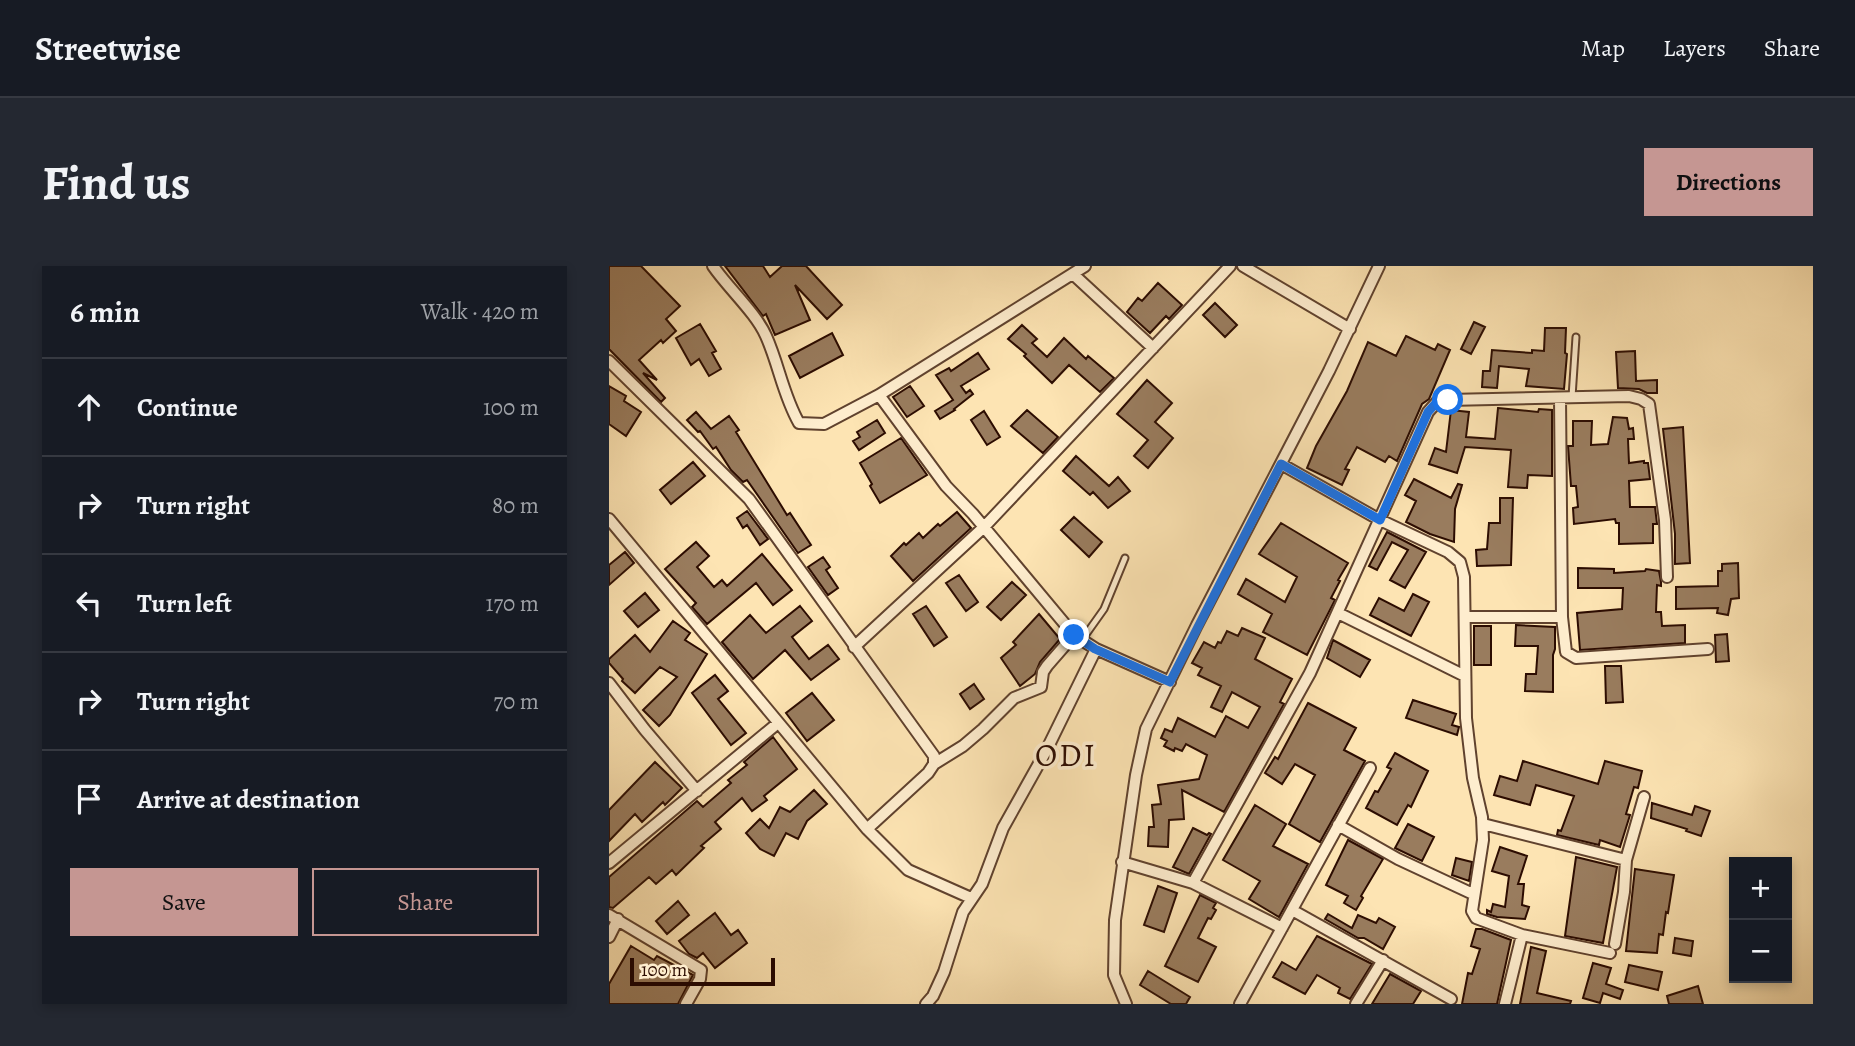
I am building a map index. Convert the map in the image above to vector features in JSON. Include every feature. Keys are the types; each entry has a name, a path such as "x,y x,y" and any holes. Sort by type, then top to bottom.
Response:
{"street":[{"path":"713,266 765,333 788,403 799,423 824,424 879,395 1085,266"},
{"path":"854,647 984,527 1230,266"},
{"path":"1243,266 1350,330"},
{"path":"1126,1004 1114,975 1115,920 1136,775 1146,729 1350,330 1379,266"},
{"path":"1074,275 1153,348"},
{"path":"609,361 748,499 934,756 935,764"},
{"path":"879,395 946,486 1078,638 1095,649 1170,682"},
{"path":"1193,883 1310,673 1428,412 1437,402 1629,396 1649,404 1665,520 1667,577"},
{"path":"1566,398 1562,617 1566,652 1576,658 1708,649"},
{"path":"1281,464 1380,520 1448,552 1460,562 1464,577 1466,718 1472,778 1483,824 1483,840 1473,894 1472,911 1476,918 1521,935 1612,948 1624,892 1626,860 1644,797"},
{"path":"609,519 867,829 908,870 971,898"},
{"path":"1338,613 1465,676"},
{"path":"1465,617 1562,617"},
{"path":"867,829 935,764 963,746 1014,698 1041,687 1043,672 1047,666 1078,638"},
{"path":"926,1004 944,972 963,912 982,884 1003,828 1046,751 1095,649"},
{"path":"609,682 645,730 697,791"},
{"path":"609,863 778,723"},
{"path":"1240,1004 1370,768"},
{"path":"1483,824 1626,860"},
{"path":"1338,825 1398,859 1473,894"},
{"path":"1122,862 1193,883 1282,928"},
{"path":"1292,910 1451,999"},
{"path":"609,937 614,917 701,970 701,979 686,1004"},
{"path":"1504,1004 1521,935"},
{"path":"1356,1004 1383,960"}],"lane":[{"path":"1566,398 1576,337"},
{"path":"1078,638 1104,609 1125,558"}],"building":[{"path":"609,266 641,266 680,306 666,319 676,331 663,343 661,340 639,360 657,380 643,373 665,398 661,402 609,349"},
{"path":"725,266 763,266 770,277 782,266 806,266 842,305 827,319 795,285 810,320 775,335 766,314 763,316"},
{"path":"1158,283 1182,305 1169,319 1166,316 1150,333 1127,312 1138,298 1142,301"},
{"path":"1215,303 1237,325 1225,337 1203,315"},
{"path":"1474,322 1485,327 1471,354 1461,349"},
{"path":"700,324 716,351 712,353 721,369 709,376 699,359 691,365 676,338"},
{"path":"1022,325 1037,339 1032,343 1047,357 1064,338 1086,359 1088,356 1114,378 1100,392 1069,365 1052,383 1024,356 1026,354 1008,339"},
{"path":"1545,328 1566,328 1564,389 1526,386 1529,369 1499,366 1497,388 1482,387 1483,371 1490,371 1492,350 1532,353 1532,350 1544,351"},
{"path":"832,333 843,355 800,378 789,356"},
{"path":"1406,336 1435,350 1438,344 1450,350 1429,399 1422,404 1397,461 1389,456 1385,462 1357,447 1345,469 1349,470 1342,485 1307,468 1316,446 1347,391 1368,342 1396,356"},
{"path":"1635,351 1636,381 1657,380 1657,393 1618,388 1616,352"},
{"path":"978,353 989,369 961,386 966,393 970,390 973,394 940,419 935,411 953,400 936,375 949,368 951,371"},
{"path":"1147,380 1172,403 1155,422 1173,438 1148,468 1134,456 1148,440 1117,414"},
{"path":"609,386 626,396 624,401 641,412 626,436 609,424"},
{"path":"910,386 924,406 907,417 893,397"},
{"path":"1498,408 1538,412 1539,409 1552,410 1552,476 1528,475 1527,488 1508,487 1511,450 1465,447 1457,473 1429,464 1435,448 1446,452 1451,410 1469,412 1466,437 1495,439"},
{"path":"1027,410 1058,437 1043,453 1011,426"},
{"path":"984,411 1000,437 987,445 971,420"},
{"path":"696,412 711,429 729,416 787,515 790,513 811,545 798,553 747,480 743,482 731,470 716,447 713,449 700,431 687,420"},
{"path":"1613,417 1627,418 1629,429 1633,428 1634,439 1628,439 1629,463 1648,463 1650,479 1629,481 1630,507 1655,507 1657,524 1653,524 1653,543 1619,544 1619,523 1616,523 1615,519 1574,524 1573,508 1578,507 1576,486 1571,486 1568,446 1573,446 1573,421 1592,421 1591,445 1608,444"},
{"path":"877,420 885,433 859,450 853,441 860,437 857,432"},
{"path":"1683,427 1690,563 1675,564 1675,534 1663,429"},
{"path":"901,438 927,475 880,503 860,463"},
{"path":"1076,456 1109,486 1118,477 1130,491 1108,508 1093,492 1090,495 1063,471"},
{"path":"693,462 705,476 671,504 660,490"},
{"path":"1414,479 1451,498 1458,484 1462,485 1455,509 1454,542 1406,522 1416,501 1405,495"},
{"path":"1500,498 1513,498 1511,565 1477,566 1476,550 1487,549 1489,523 1500,523"},
{"path":"747,511 768,539 760,545 747,525 743,528 737,518"},
{"path":"957,512 971,528 913,581 891,556 919,533 923,538"},
{"path":"1074,517 1102,542 1089,557 1061,530"},
{"path":"1281,523 1348,563 1331,598 1335,600 1307,655 1263,632 1272,614 1238,594 1246,579 1285,602 1297,577 1259,554"},
{"path":"1387,532 1426,552 1405,588 1390,580 1408,550 1392,542 1377,570 1369,566"},
{"path":"696,542 709,556 697,567 714,587 722,580 727,586 762,554 792,590 773,605 756,583 707,624 692,607 696,603 665,569"},
{"path":"625,552 634,563 609,585 609,565"},
{"path":"823,557 830,567 826,570 838,588 828,595 808,567"},
{"path":"1738,563 1739,598 1731,599 1728,615 1717,613 1718,608 1676,609 1676,587 1718,586 1718,571 1722,571 1722,564"},
{"path":"1578,568 1614,569 1614,573 1646,569 1659,571 1661,586 1657,585 1656,612 1661,612 1662,626 1685,625 1685,643 1580,650 1577,613 1622,609 1623,588 1578,588"},
{"path":"959,575 978,602 966,611 946,583"},
{"path":"1012,582 1026,595 1001,620 987,607"},
{"path":"645,593 659,610 638,627 624,611"},
{"path":"1413,594 1429,602 1411,636 1370,615 1379,598 1404,611"},
{"path":"800,606 812,621 792,637 809,659 828,645 839,659 811,680 785,650 753,679 722,642 750,615 766,633"},
{"path":"926,606 947,637 934,646 913,614"},
{"path":"1039,614 1060,639 1040,662 1035,674 1020,686 1001,658 1016,645 1013,642"},
{"path":"673,621 690,633 685,640 707,654 670,715 659,726 643,710 677,677 660,667 635,693 622,681 609,659 635,635 650,652"},
{"path":"1516,625 1555,627 1553,692 1525,691 1526,674 1536,674 1538,646 1515,646"},
{"path":"1474,626 1491,626 1491,665 1474,665"},
{"path":"1242,628 1265,638 1255,659 1292,679 1280,702 1284,704 1224,812 1182,790 1184,819 1169,820 1168,847 1148,846 1149,827 1154,827 1152,805 1161,804 1158,785 1199,779 1207,755 1186,744 1182,751 1175,748 1174,751 1164,746 1167,741 1161,738 1165,729 1172,732 1178,718 1215,737 1226,716 1248,728 1260,707 1232,692 1222,712 1211,707 1221,686 1198,675 1202,668 1192,663 1204,642 1215,648 1227,631 1238,636"},
{"path":"1727,634 1729,661 1716,662 1715,635"},
{"path":"1333,640 1370,660 1360,677 1327,658"},
{"path":"1605,666 1621,666 1623,702 1606,703"},
{"path":"715,675 728,691 718,699 746,733 731,745 692,693"},
{"path":"974,684 984,699 970,709 960,694"},
{"path":"812,693 834,720 807,741 786,713"},
{"path":"1413,700 1456,714 1452,725 1459,727 1457,735 1406,718"},
{"path":"1308,703 1356,728 1344,750 1365,761 1320,842 1289,824 1315,775 1295,764 1282,784 1265,773 1275,757 1278,759"},
{"path":"773,737 797,769 764,796 767,800 752,811 742,798 715,822 721,829 701,846 704,848 676,875 672,870 656,884 649,877 613,908 609,907 609,877 697,801 703,807 731,783 728,780 747,765 744,762"},
{"path":"1395,753 1428,771 1411,807 1408,805 1397,825 1366,808 1391,769 1387,767"},
{"path":"1523,761 1598,784 1605,761 1642,771 1638,788 1634,787 1626,814 1630,815 1620,847 1600,840 1599,845 1557,835 1574,796 1536,785 1530,805 1494,795 1500,776 1517,781"},
{"path":"655,762 682,788 642,822 635,814 609,841 609,810"},
{"path":"814,790 827,804 807,821 798,839 786,833 774,856 760,849 746,833 760,819 769,828 780,807 790,812"},
{"path":"1652,803 1692,815 1695,806 1710,811 1701,836 1651,818"},
{"path":"1255,805 1286,824 1273,846 1308,864 1279,917 1249,899 1260,881 1223,860"},
{"path":"1408,824 1434,837 1422,861 1395,848"},
{"path":"1193,828 1207,835 1211,834 1189,874 1173,867"},
{"path":"1348,840 1383,859 1361,896 1363,898 1356,910 1344,903 1348,896 1326,885"},
{"path":"1500,847 1527,856 1518,884 1524,884 1522,905 1529,907 1525,919 1487,914 1487,910 1491,912 1493,904 1505,907 1509,876 1492,871"},
{"path":"1576,857 1617,867 1603,943 1565,936"},
{"path":"1456,858 1472,862 1469,881 1452,875"},
{"path":"1635,869 1674,875 1668,913 1666,912 1663,935 1659,934 1657,953 1626,951"},
{"path":"1158,886 1177,893 1164,932 1144,925"},
{"path":"1200,895 1216,903 1213,908 1216,910 1211,919 1208,918 1198,938 1216,947 1198,982 1165,966"},
{"path":"678,901 689,915 667,934 656,921"},
{"path":"715,913 731,935 738,930 747,943 715,968 703,953 697,958 689,954 679,941"},
{"path":"1328,914 1352,928 1358,915 1376,923 1379,918 1395,927 1383,949 1325,919"},
{"path":"1476,929 1511,940 1497,1004 1462,1004 1468,973 1472,974 1480,949 1471,946"},
{"path":"1317,936 1372,964 1350,999 1338,993 1340,988 1317,975 1305,994 1273,977 1282,962 1296,970"},
{"path":"1675,938 1693,941 1691,956 1673,953"},
{"path":"631,946 654,960 657,956 693,975 678,1004 609,1004 609,984"},
{"path":"1531,947 1546,951 1537,993 1571,1001 1570,1004 1520,1004"},
{"path":"1593,963 1611,968 1606,984 1623,990 1620,999 1603,993 1600,1003 1583,998"},
{"path":"1629,965 1662,972 1658,990 1625,982"},
{"path":"1148,971 1190,997 1186,1004 1171,1004 1140,985"},
{"path":"1390,974 1421,991 1413,1004 1372,1004"},
{"path":"1698,986 1703,1004 1669,1004 1667,996"}],"district":[{"name":"ODI","path":"1066,755"}],"route":[{"path":"1074,635 1095,649 1170,682 1281,464 1380,520 1428,412 1437,402 1448,400"}]}
